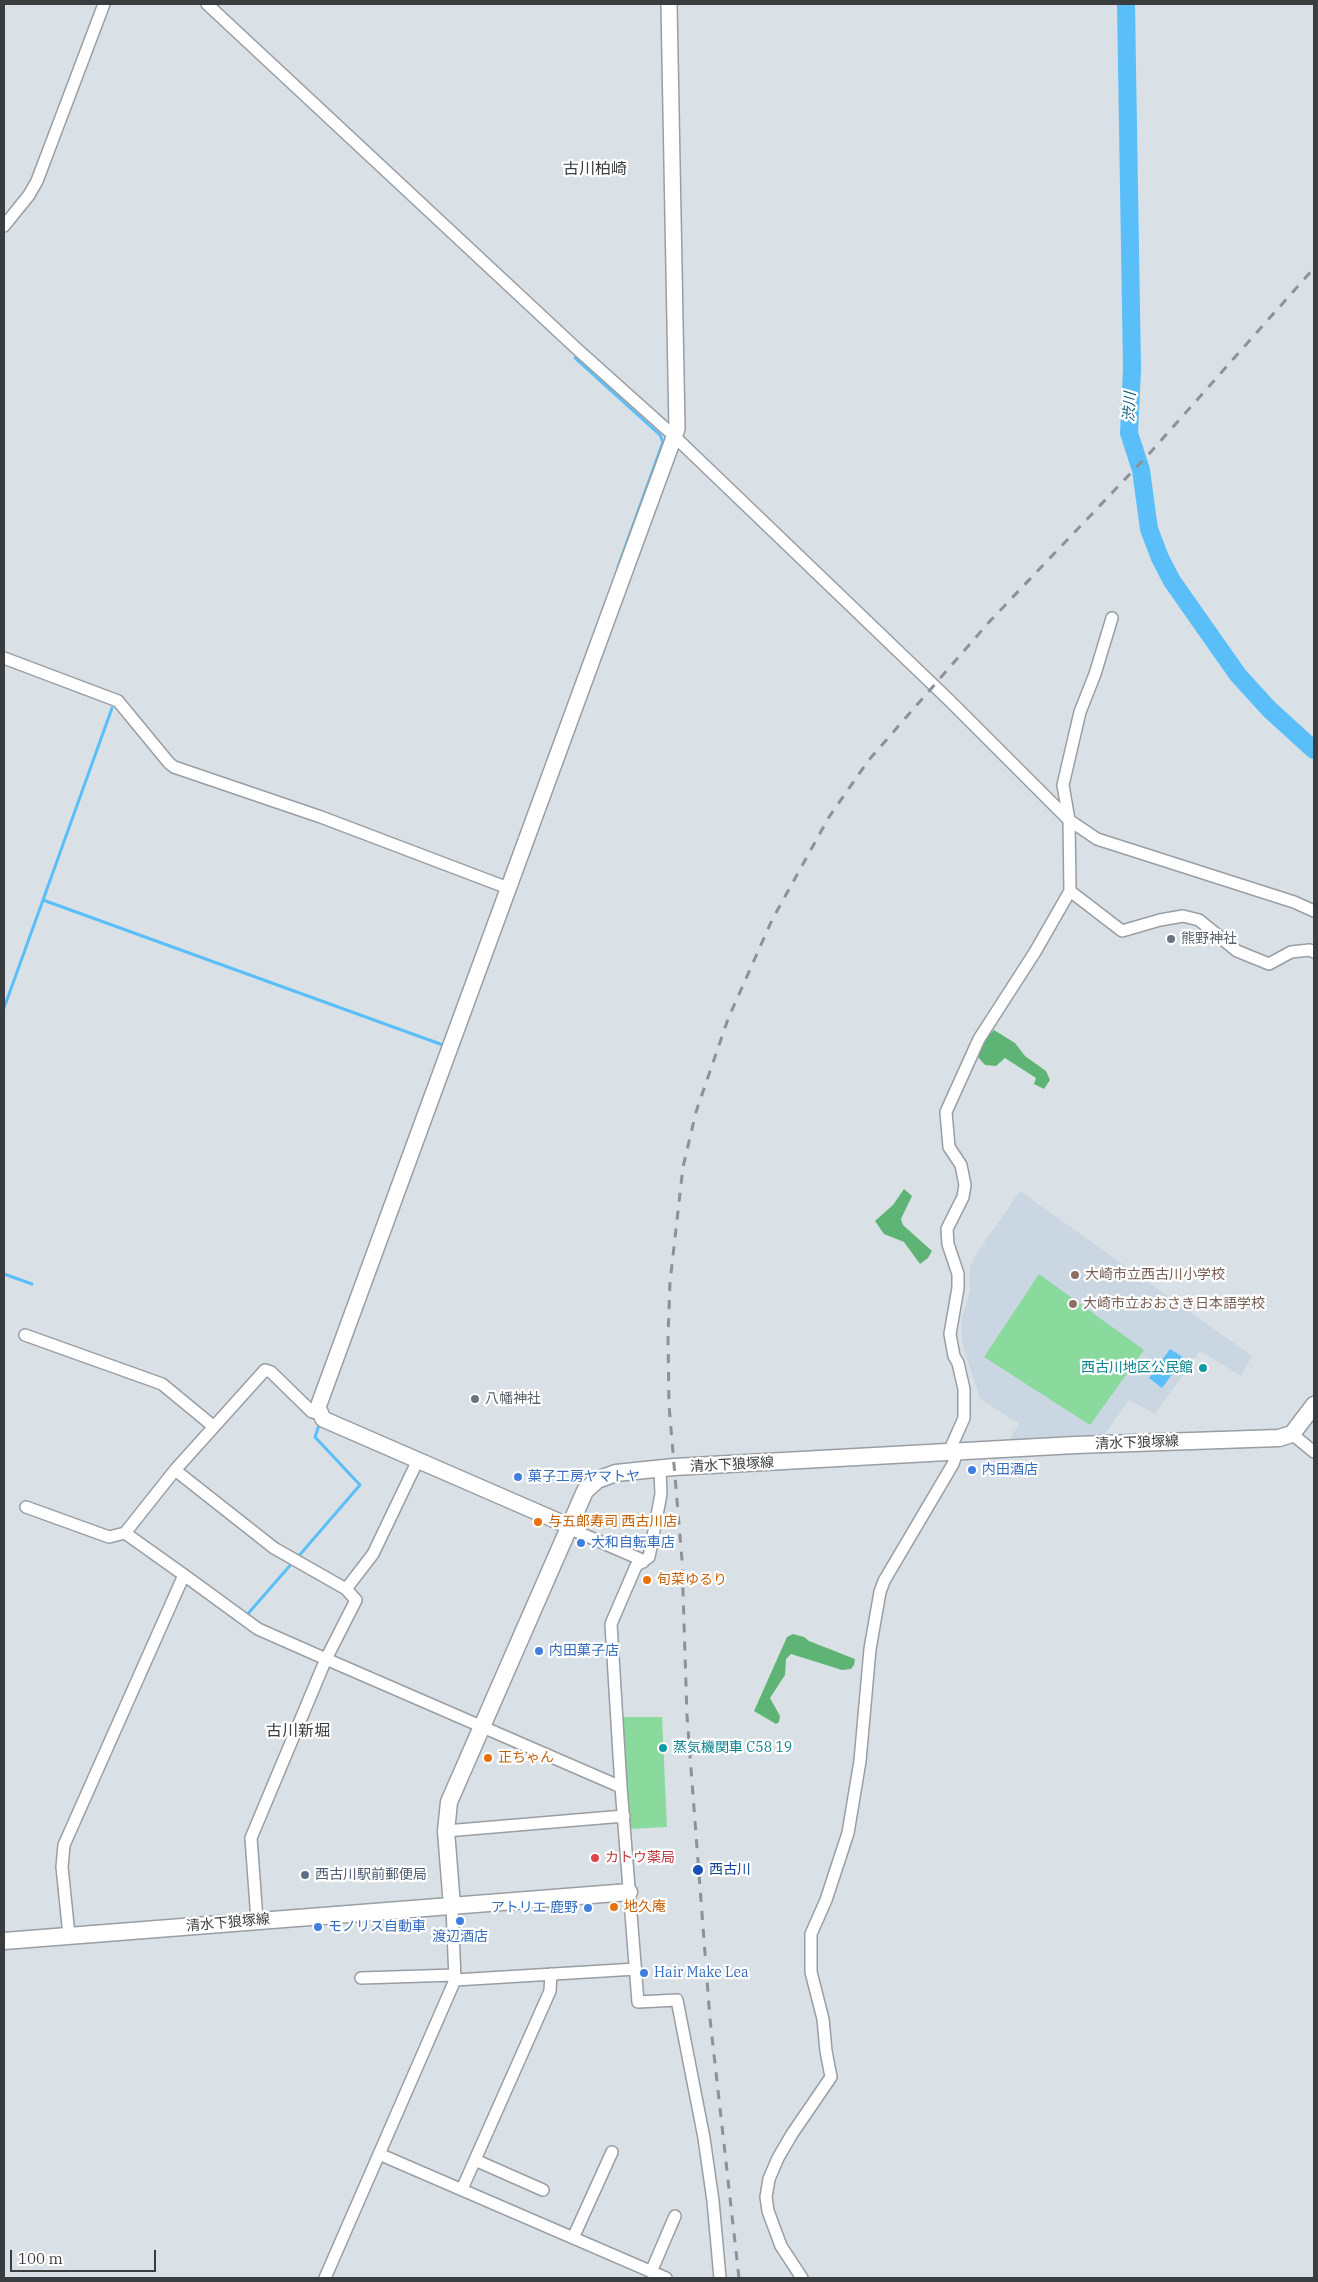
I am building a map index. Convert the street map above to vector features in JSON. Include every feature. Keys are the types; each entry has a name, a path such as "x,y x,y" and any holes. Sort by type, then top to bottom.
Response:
{"main road":[{"path":"1292,1434 1314,1405"},
{"name":"清水下狼塚線","path":"452,1906 446,1830 449,1802 585,1491 597,1480 616,1473 660,1470 1074,1445 1253,1440 1280,1438 1292,1434"},
{"name":"清水下狼塚線","path":"4,1941 630,1892"}],"street":[{"path":"4,226 29,195 37,181 104,4"},
{"path":"207,4 674,436 950,701 1069,820 1097,839 1294,902 1314,911"},
{"path":"642,1562 640,1559 573,1530 569,1526 323,1419 318,1407 677,430 669,4"},
{"path":"802,2278 781,2246 771,2220 766,2197 778,2158 831,2076 823,2019 810,1972 811,1934 826,1900 848,1833 860,1761 870,1649 880,1592 884,1581 953,1464 957,1452 952,1446 964,1418 965,1407 962,1382 950,1334 958,1288 958,1274 948,1244 947,1229 963,1197 965,1185 961,1165 949,1147 946,1112 979,1039 1036,952 1070,892 1069,820 1063,785 1080,712 1095,674 1112,618"},
{"path":"4,658 118,701 174,767 321,817 508,888"},
{"path":"1070,892 1122,931 1160,920 1183,916 1200,920 1237,951 1269,964 1291,952 1310,950 1314,952"},
{"path":"25,1335 162,1384 213,1426"},
{"path":"26,1507 109,1537 125,1533 175,1470 265,1370 270,1372 312,1412 320,1414"},
{"path":"1292,1434 1314,1452"},
{"path":"346,1589 373,1554 418,1460"},
{"path":"175,1470 274,1548 346,1589 356,1600 326,1659 251,1838 257,1920"},
{"path":"660,1470 661,1494 649,1557 636,1566 611,1629 621,1787 638,2002 677,2000 704,2138 713,2201 720,2278"},
{"path":"125,1533 258,1629 621,1787"},
{"path":"69,1935 62,1867 64,1846 184,1575"},
{"path":"446,1830 624,1816"},
{"path":"324,2278 455,1978 452,1906"},
{"path":"361,1978 455,1978 636,1969"},
{"path":"462,2190 550,1991 551,1974"},
{"path":"573,2238 612,2152"},
{"path":"379,2154 666,2278"},
{"path":"475,2160 543,2190"},
{"path":"651,2272 675,2216"}],"shaded area":[{"name":"大崎市立おおさき日本語学校","path":"1020,1191 1252,1356 1241,1376 1200,1351 1155,1414 1129,1400 1102,1438 1008,1442 1019,1424 980,1399 962,1343 962,1318 970,1291 970,1267 975,1256"}],"green space":[{"path":"994,1030 1015,1043 1025,1056 1046,1071 1050,1080 1044,1089 1034,1084 1036,1078 1005,1058 996,1066 985,1065 978,1057 982,1042"},
{"path":"904,1189 912,1196 901,1219 903,1225 932,1251 928,1258 920,1264 904,1242 884,1234 875,1221 893,1205"},
{"path":"1039,1274 1144,1350 1090,1425 984,1357"},
{"path":"793,1634 855,1659 854,1665 851,1669 842,1670 791,1654 786,1659 785,1675 770,1698 780,1716 779,1722 776,1724 754,1711 787,1637"},
{"path":"620,1717 662,1717 667,1827 629,1829"}],"water":[{"path":"1170,1349 1184,1358 1162,1388 1149,1378"}],"waterway":[{"name":"渋川","path":"1126,4 1132,370 1129,433 1141,470 1149,529 1160,558 1172,581 1238,675 1269,709 1314,750"},
{"path":"575,358 660,435 663,442 618,567"},
{"path":"43,900 112,708"},
{"path":"4,1008 43,900 443,1045 444,1043"},
{"path":"4,1274 32,1284"},
{"path":"297,1558 360,1485 315,1437 319,1425"},
{"path":"246,1616 293,1562"}],"railway":[{"path":"739,2278 710,2019 687,1716 682,1560 669,1405 668,1337 670,1282 683,1167 696,1112 728,1019 772,920 829,817 868,761 990,621 1149,454 1314,268"}],"place":[{"name":"熊野神社","path":"1171,939"},
{"name":"大崎市立西古川小学校","path":"1075,1275"},
{"name":"大崎市立おおさき日本語学校","path":"1073,1304"},
{"name":"西古川地区公民館","path":"1203,1368"},
{"name":"八幡神社","path":"475,1399"},
{"name":"内田酒店","path":"972,1470"},
{"name":"菓子工房ヤマトヤ","path":"518,1477"},
{"name":"与五郎寿司 西古川店","path":"538,1522"},
{"name":"大和自転車店","path":"581,1543"},
{"name":"旬菜ゆるり","path":"647,1580"},
{"name":"内田菓子店","path":"539,1651"},
{"name":"蒸気機関車 C58 19","path":"663,1748"},
{"name":"正ちゃん","path":"488,1758"},
{"name":"カトウ薬局","path":"595,1858"},
{"name":"西古川","path":"698,1870"},
{"name":"西古川駅前郵便局","path":"305,1875"},
{"name":"地久庵","path":"614,1907"},
{"name":"アトリエ 鹿野","path":"588,1908"},
{"name":"渡辺酒店","path":"460,1921"},
{"name":"モノリス自動車","path":"318,1927"},
{"name":"Hair Make Lea","path":"644,1973"}],"district":[{"name":"古川柏崎","path":"595,169"},
{"name":"古川新堀","path":"298,1731"}]}
